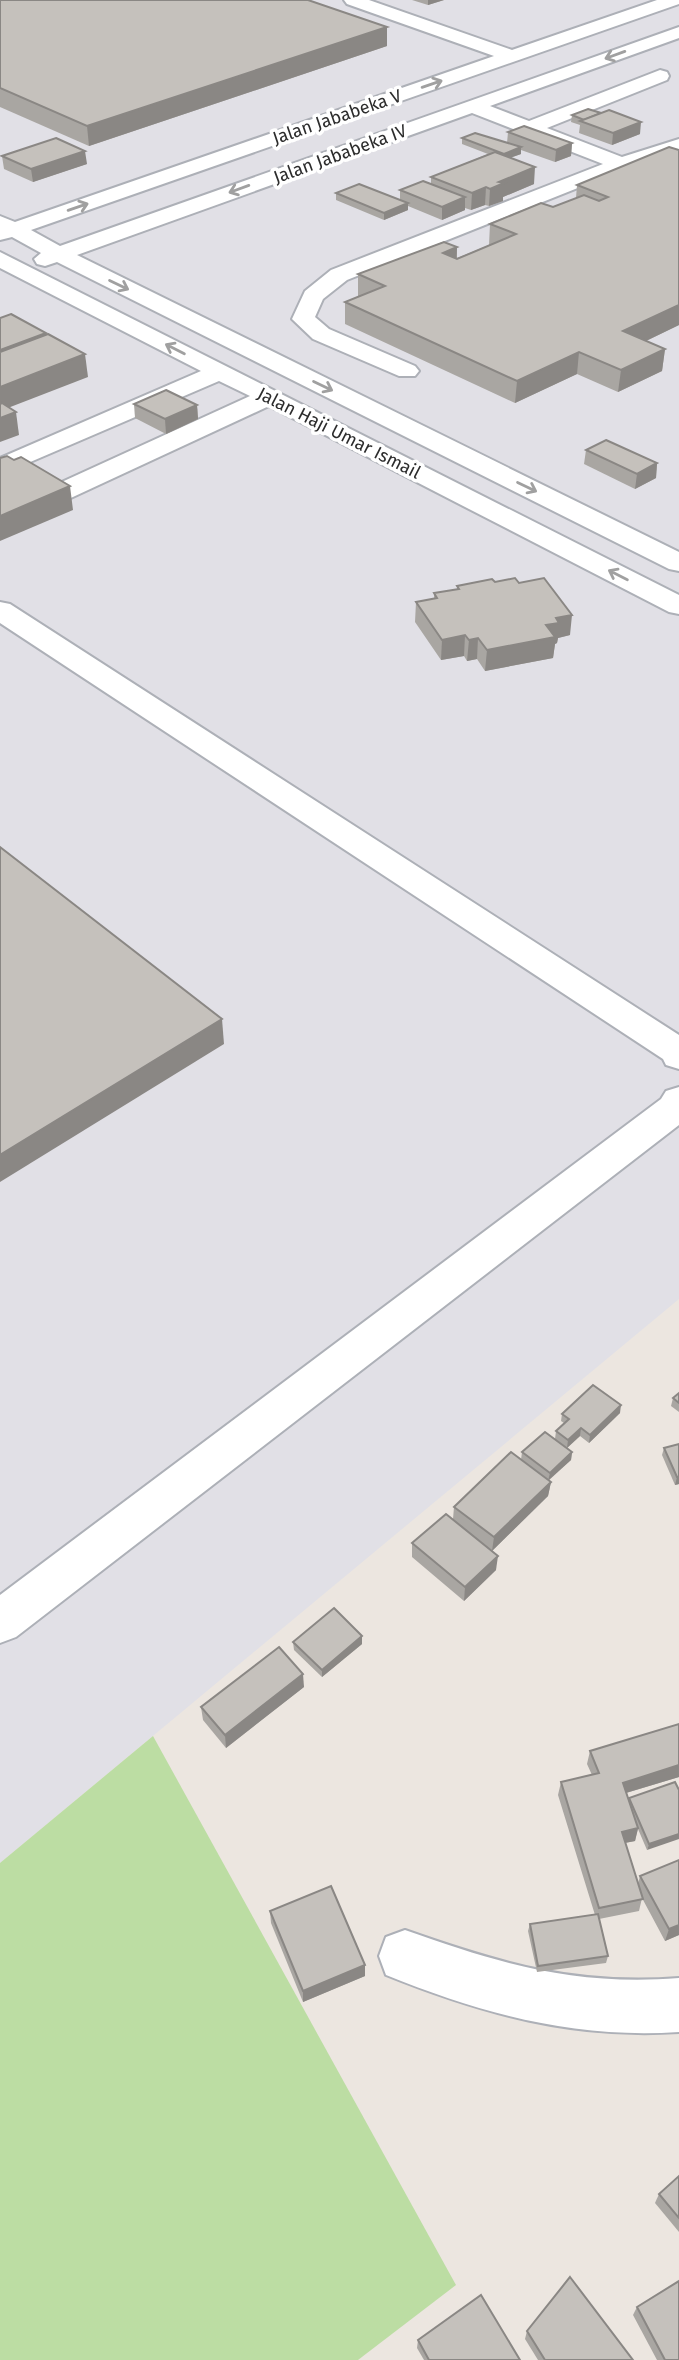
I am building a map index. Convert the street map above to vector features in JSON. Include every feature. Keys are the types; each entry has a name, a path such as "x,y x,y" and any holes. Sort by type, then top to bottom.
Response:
{"street":[{"path":"353,0 511,56"},
{"name":"Jalan Jababeka V","path":"4,228 673,0"},
{"name":"Jalan Jababeka IV","path":"6,267 58,254 679,32"},
{"path":"530,128 660,76"},
{"path":"472,106 621,164"},
{"path":"407,371 321,334 303,319 313,296 339,275 621,164 679,145"},
{"name":"Jalan Haji Umar Ismail","path":"4,228 679,563"},
{"name":"Jalan Haji Umar Ismail","path":"6,267 269,397 679,606"},
{"path":"0,467 219,372"},
{"path":"51,497 269,397"},
{"path":"0,610 677,1051 679,1056"},
{"path":"0,1622 675,1108 679,1100"},
{"path":"405,1956 509,1992 653,2008 679,2005"}],"shaded area":[{"path":"0,0 679,0 679,1299 0,1863"}],"green space":[{"path":"153,1736 456,2285 358,2360 0,2360 0,1863"}],"building":[{"path":"0,0 308,0 387,27 87,126 0,88"},
{"path":"588,109 601,113 584,120 572,115"},
{"path":"609,110 641,122 613,133 580,121"},
{"path":"524,126 572,143 556,150 508,132"},
{"path":"475,133 521,147 504,154 462,138"},
{"path":"56,138 85,151 31,169 2,156"},
{"path":"669,147 679,150 679,305 623,331 665,349 621,370 579,352 517,381 345,302 385,286 358,274 444,242 457,247 443,253 457,259 516,234 490,224 541,203 553,207 584,195 599,201 608,197 577,185"},
{"path":"495,152 535,167 499,182 504,183 490,189 486,187 472,193 431,177"},
{"path":"423,181 465,197 442,207 400,190"},
{"path":"359,184 408,203 384,213 336,193"},
{"path":"11,314 46,333 0,350 0,318"},
{"path":"48,334 85,354 0,387 0,352"},
{"path":"166,390 197,405 165,419 134,404"},
{"path":"2,403 16,412 0,418"},
{"path":"606,440 657,463 637,474 586,450"},
{"path":"7,456 14,460 21,457 70,486 0,516 0,458"},
{"path":"515,578 519,583 544,578 572,615 556,618 559,623 546,625 555,637 487,650 478,638 469,640 465,635 442,640 416,602 437,598 434,593 459,589 457,586 492,579 495,582"},
{"path":"0,847 222,1019 0,1155"},
{"path":"593,1385 621,1405 590,1435 581,1428 568,1440 556,1431 569,1419 562,1414"},
{"path":"545,1432 572,1452 550,1473 522,1452"},
{"path":"679,1444 679,1477 677,1477 664,1448"},
{"path":"511,1452 551,1482 494,1537 454,1507"},
{"path":"446,1514 498,1556 465,1587 412,1543"},
{"path":"334,1608 362,1636 322,1670 293,1642"},
{"path":"279,1647 303,1674 225,1735 201,1707"},
{"path":"679,1724 679,1765 623,1783 638,1828 622,1832 643,1899 599,1908 561,1782 599,1773 590,1751"},
{"path":"675,1782 679,1790 679,1834 649,1844 629,1798"},
{"path":"679,1860 679,1925 669,1929 640,1876"},
{"path":"331,1886 365,1965 303,1991 270,1911"},
{"path":"598,1914 608,1956 538,1966 530,1924"},
{"path":"679,2176 679,2218 659,2194"},
{"path":"570,2277 633,2360 545,2360 527,2331"},
{"path":"679,2281 679,2360 665,2360 637,2307"},
{"path":"481,2295 520,2360 429,2360 418,2340"}]}
